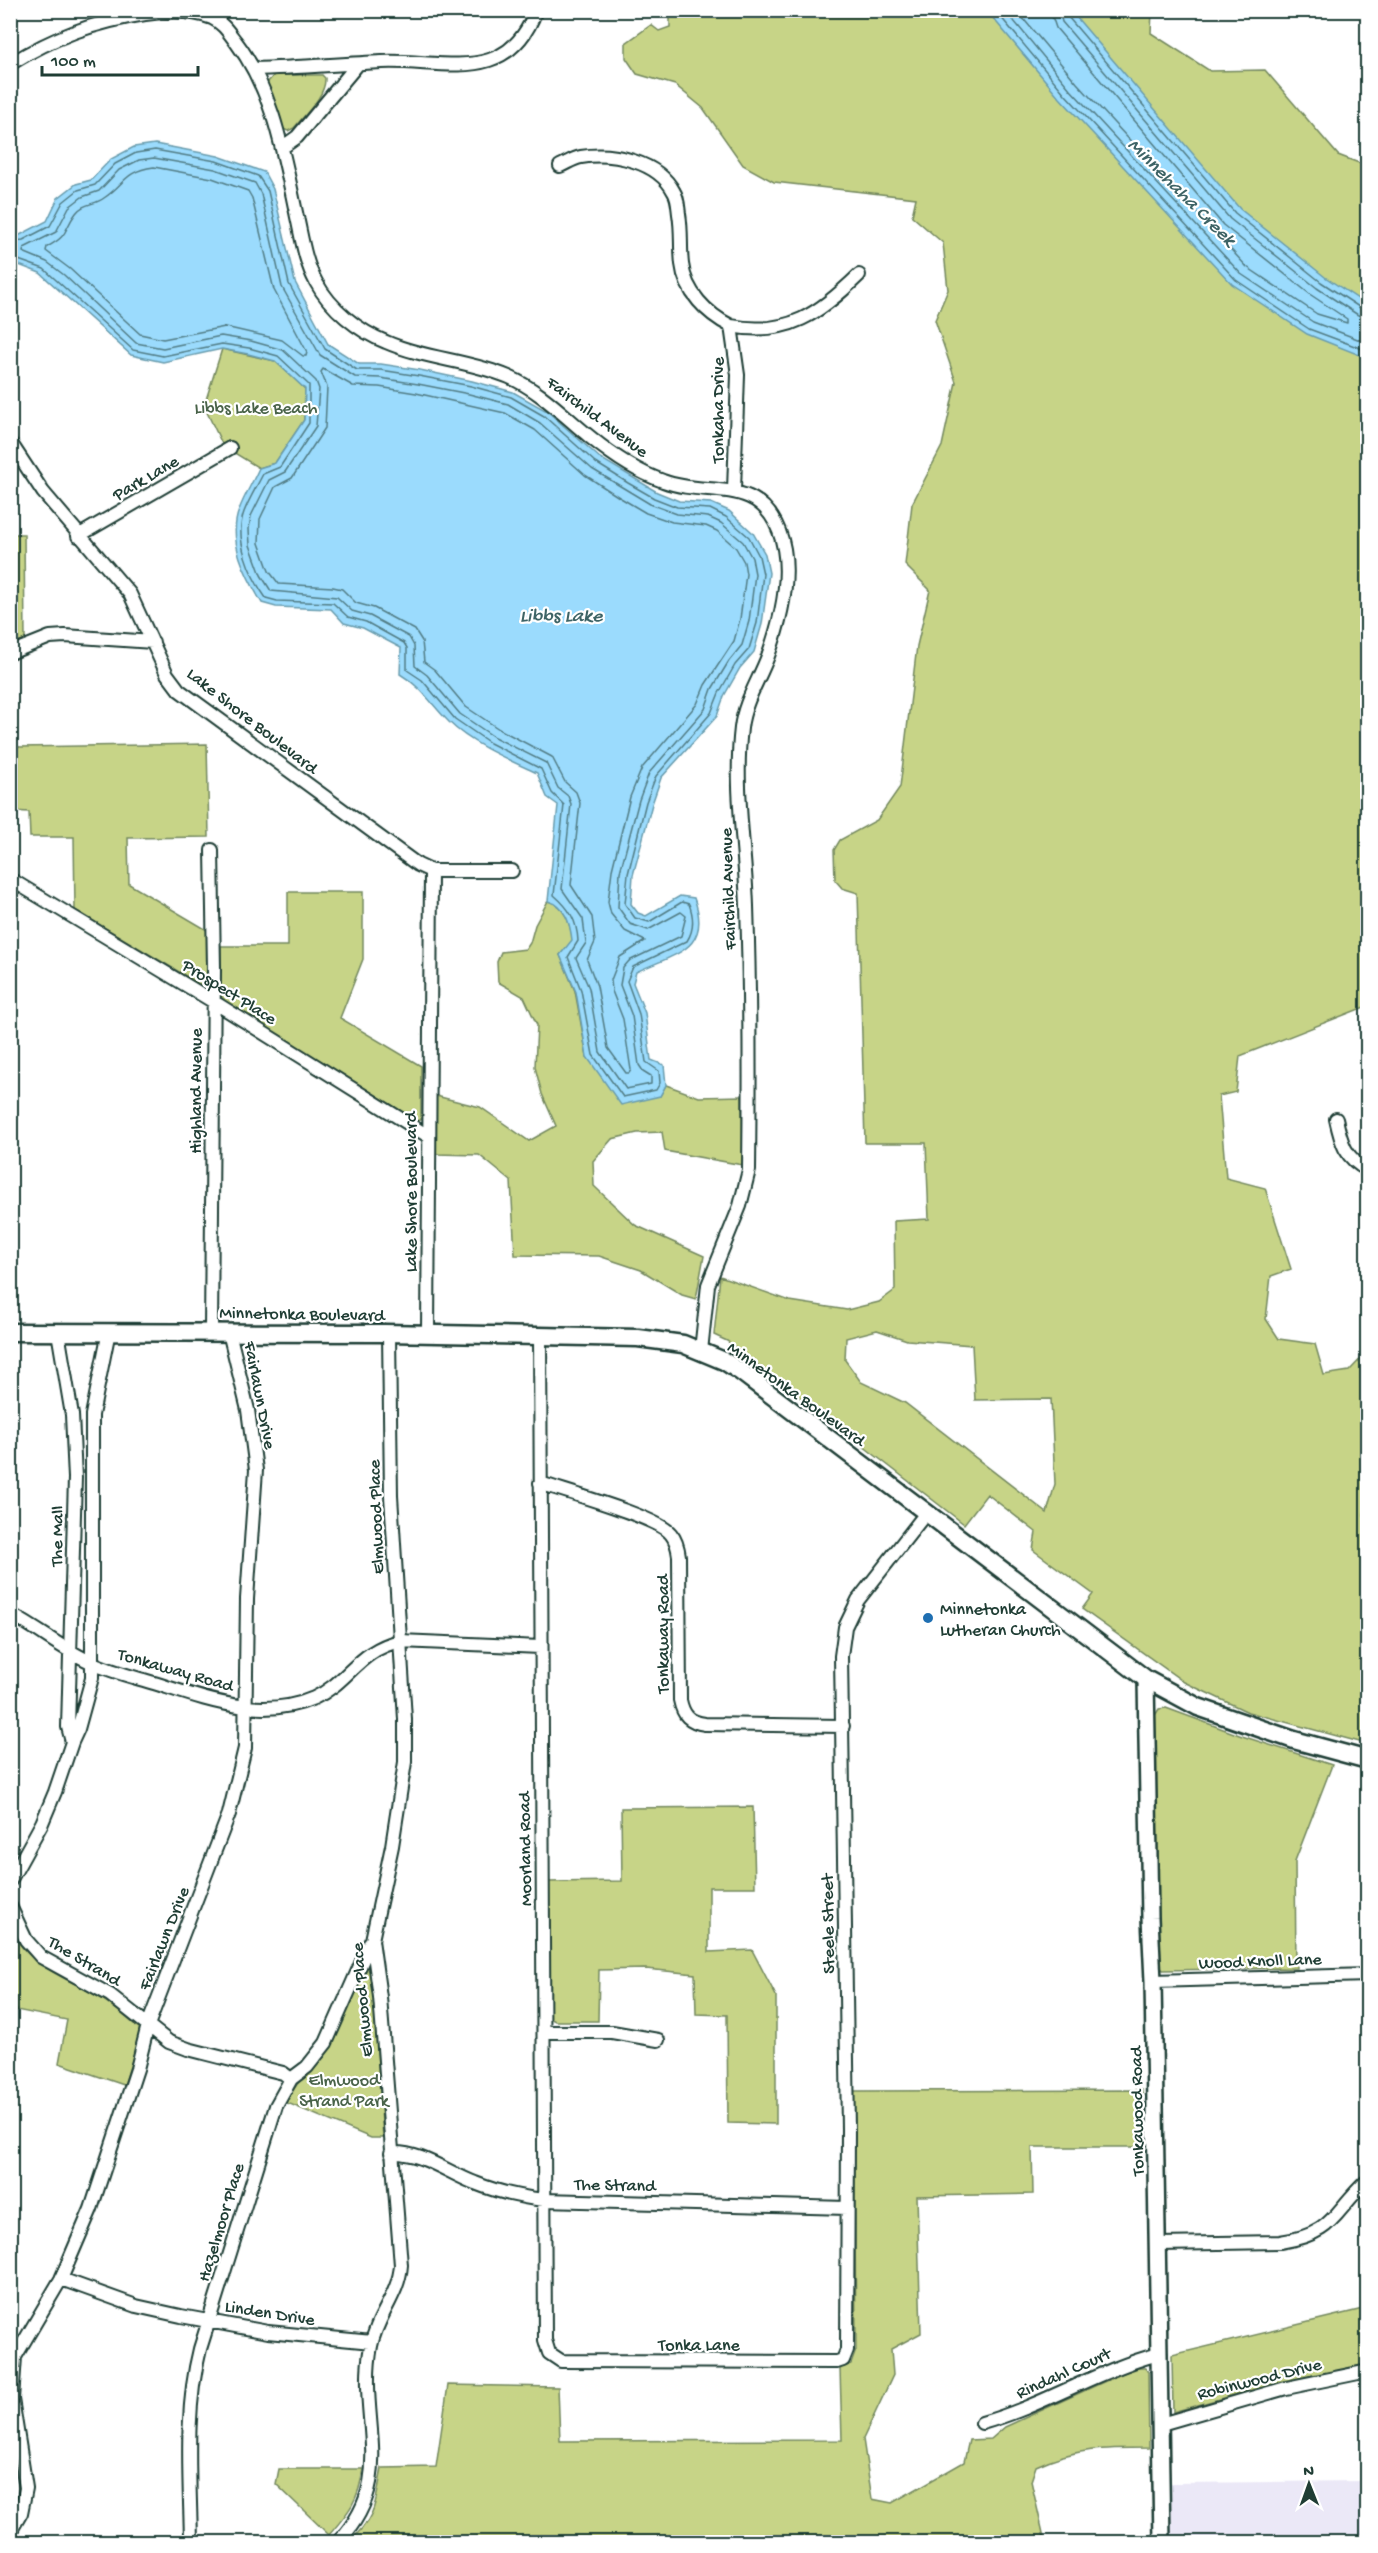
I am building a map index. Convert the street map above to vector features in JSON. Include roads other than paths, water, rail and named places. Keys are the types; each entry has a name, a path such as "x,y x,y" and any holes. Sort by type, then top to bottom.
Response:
{"main road":[{"name":"Minnetonka Boulevard","path":"10,1332 540,1335 664,1340 701,1351 724,1360 741,1372 1146,1679 1198,1707 1294,1740 1368,1760"}],"street":[{"path":"254,69 384,62 456,66 477,64 498,56 516,44 528,30 536,10"},
{"name":"Fairchild Avenue","path":"10,64 53,39 91,26 157,12 187,11 210,17 221,24 248,57 254,69 283,147 308,264 318,286 348,320 384,342 505,375 534,390 562,411 589,437 647,475 686,488 734,490 753,498 771,514 784,548 783,595 768,654 742,715 737,782 747,906 749,1170 740,1206 708,1285 701,1351"},
{"path":"283,147 297,137 357,64"},
{"path":"560,166 580,157 624,157 660,173 675,193 681,226 682,267 688,285 698,301 719,320 731,326 750,329 765,328 800,321 834,300 859,275"},
{"name":"Tonkaha Drive","path":"731,326 738,375 734,490"},
{"name":"Lake Shore Boulevard","path":"11,443 43,492 78,536 130,594 167,674 179,690 312,788 431,871 428,1334"},
{"name":"Park Lane","path":"78,536 230,448"},
{"path":"10,653 50,637 153,642"},
{"name":"Highland Avenue","path":"211,1332 214,1002 212,850"},
{"path":"431,871 512,871"},
{"name":"Prospect Place","path":"10,879 214,1002 428,1136"},
{"path":"1336,1119 1341,1145 1349,1157 1368,1170"},
{"name":"The Mall","path":"10,1881 42,1823 66,1764 92,1678 92,1415 109,1331"},
{"name":"The Mall","path":"58,1332 72,1415 75,1478 68,1727 72,1742"},
{"name":"Fairlawn Drive","path":"10,2532 21,2513 26,2488 12,2399 13,2357 62,2279 91,2209 137,2068 148,2025 229,1814 245,1748 247,1599 256,1470 249,1410 229,1332"},
{"name":"Elmwood Place","path":"338,2542 363,2509 371,2477 374,2460 368,2374 372,2342 400,2275 380,1997 372,1940 392,1846 405,1762 405,1719 391,1496 390,1333"},
{"name":"Moorland Road","path":"540,1335 545,2340 549,2353 556,2359"},
{"name":"Tonkaway Road","path":"540,1483 652,1521 671,1534 677,1544 679,1556 680,1700 687,1718 695,1723 705,1724 843,1726"},
{"name":"Steele Street","path":"843,2360 847,2350 847,2208 841,1656 844,1627 858,1600 926,1513"},
{"name":"Tonkaway Road","path":"10,1614 92,1663 220,1703 246,1707 284,1706 315,1697 328,1689 372,1651 382,1645 400,1641 540,1647"},
{"name":"Tonkawood Road","path":"1146,1679 1150,1918 1154,1981 1162,2542"},
{"name":"The Strand","path":"10,1906 26,1940 40,1957 110,1995 169,2042 283,2073 291,2079"},
{"name":"Hazelmoor Place","path":"191,2542 190,2407 194,2373 276,2106 291,2079 307,2067 326,2043 372,1940"},
{"name":"Wood Knoll Lane","path":"1154,1981 1368,1975"},
{"path":"544,2032 612,2032 658,2040"},
{"name":"The Strand","path":"391,2153 407,2153 475,2183 512,2195 544,2200 847,2208"},
{"path":"1158,2244 1296,2240 1324,2227 1368,2180"},
{"name":"Linden Drive","path":"62,2279 136,2306 268,2332 372,2342"},
{"name":"Rindahl Court","path":"982,2423 1008,2416 1129,2361 1159,2354"},
{"name":"Tonka Lane","path":"556,2359 566,2362 843,2360"},
{"name":"Robinwood Drive","path":"1161,2424 1286,2388 1368,2371"}],"water":[{"name":"Minnehaha Creek","path":"987,11 1071,11 1240,209 1325,277 1367,305 1367,358 1307,334 1232,284 1060,98"},
{"name":"Libbs Lake","path":"155,144 218,156 264,172 273,189 295,282 328,344 359,364 381,364 420,370 513,392 547,411 600,458 657,492 679,501 711,503 729,511 753,533 765,554 769,573 762,624 754,652 740,668 724,696 717,716 661,778 633,875 631,904 638,913 646,916 680,896 694,898 699,915 694,940 676,954 636,972 633,983 645,1013 651,1060 664,1065 666,1085 660,1096 621,1105 587,1057 576,992 560,955 572,940 570,928 563,911 548,901 558,805 547,797 537,773 479,744 449,722 420,690 400,674 401,648 363,628 344,623 331,609 276,607 262,603 250,581 240,558 235,534 239,510 259,468 275,463 304,420 305,389 275,361 248,354 222,349 163,362 131,355 40,273 11,262 11,236 20,235 47,221 58,198 76,184 91,180 111,159 134,147"}],"place":[{"name":"Minnetonka Lutheran Church","path":"928,1618"}],"park label":[{"name":"Libbs Lake Beach","path":"256,407"},
{"name":"Elmwood Strand Park","path":"344,2089"}]}
